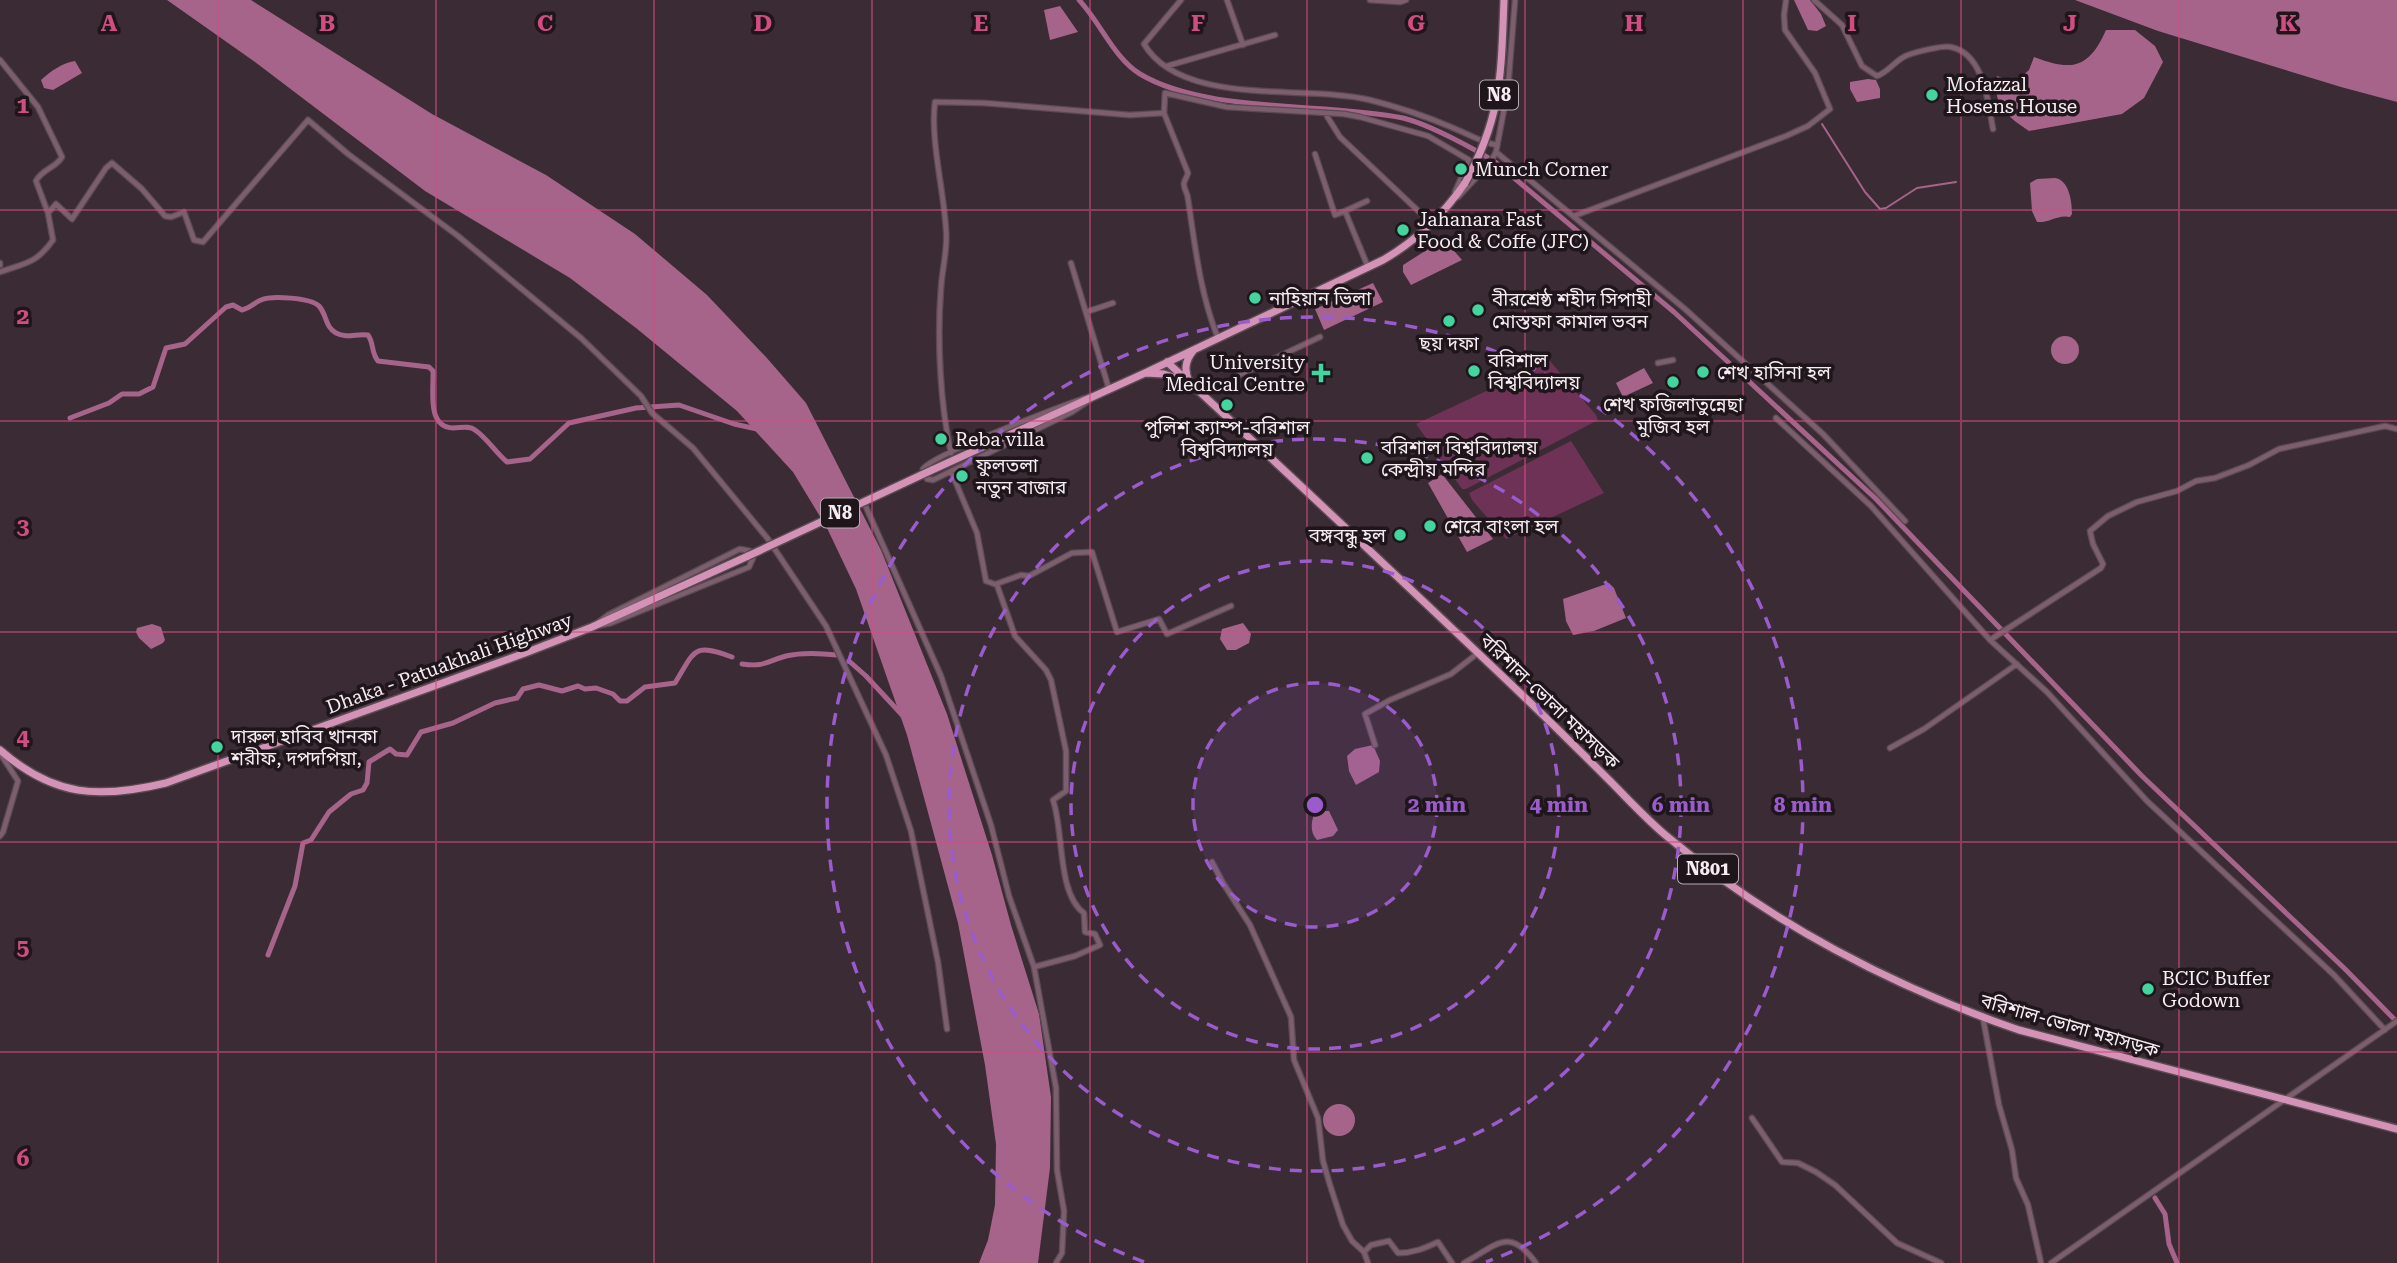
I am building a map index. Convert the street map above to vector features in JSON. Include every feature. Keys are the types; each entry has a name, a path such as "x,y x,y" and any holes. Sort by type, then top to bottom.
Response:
{"highway":[{"name":"N8","path":"1100,393 1368,268 1398,251 1431,224 1452,202 1465,183 1483,148 1496,111 1502,65 1504,0"},
{"path":"1189,382 1185,370 1194,350"},
{"name":"বরিশাল-ভোলা মহাসড়ক","path":"1167,362 1478,653 1667,836 1714,874 1854,961 1983,1018 2019,1030 2397,1129"},
{"path":"1145,373 1164,374 1189,382"},
{"name":"Dhaka - Patuakhali Highway","path":"0,751 21,769 79,792 131,791 203,771 592,627 1100,393"}],"street":[{"path":"1181,0 1144,44 1175,74 1223,87 1326,93 1367,99 1405,109 1496,151 1685,309 1813,425 1905,521"},
{"path":"1227,0 1242,45"},
{"path":"1370,0 1406,0"},
{"path":"1452,202 1490,163 1496,151 1508,88 1515,0"},
{"path":"1574,216 1786,136 1808,126 1830,109 1815,73 1785,30 1786,0"},
{"path":"1814,0 1842,25 1862,66 1877,76 1906,56 1933,50 1950,47 1969,58 1982,76 1993,129"},
{"path":"1166,66 1275,35"},
{"path":"0,60 38,107 62,157 58,163 40,174 36,181 48,213 53,240 44,252 22,267 0,272"},
{"path":"1219,339 1207,311 1184,187 1188,173 1164,113 1165,93 1227,107 1344,114 1428,136 1467,157 1469,163 1452,202"},
{"path":"951,453 945,428 940,342 940,289 947,233 936,137 935,103 984,103 1130,115 1164,113"},
{"path":"1325,113 1340,137 1431,224"},
{"path":"48,213 56,204 72,219 112,163 142,189 165,216 171,217 184,212 194,240 203,242 308,120 535,298 641,396 652,413 693,448 768,539 827,626 886,755 911,831 938,961 947,1029"},
{"path":"1315,154 1335,215 1367,201"},
{"path":"1345,211 1368,268"},
{"path":"1071,263 1109,389"},
{"path":"1086,312 1113,303"},
{"path":"1237,376 1320,337"},
{"path":"1658,363 1673,360"},
{"path":"1100,393 1072,412 933,480 927,479 923,469 931,461 1068,403 1100,393"},
{"path":"1776,418 1871,506 1990,640 2047,692 2147,801 2325,965 2387,1028"},
{"path":"1990,640 2101,568 2103,564 2090,531 2122,509 2150,497 2177,491 2196,481 2215,478 2249,465 2279,449 2385,426 2397,429"},
{"path":"951,471 977,534 987,583 995,584 1021,575 1029,576 1072,553 1092,552 1117,632 1159,619 1167,634 1231,606"},
{"path":"866,506 942,676 995,836 1009,896 1034,967 1056,1088 1057,1170 1064,1211 1062,1253 1056,1263"},
{"path":"740,550 750,551 754,558 749,567 611,623 592,627 608,615 740,550"},
{"path":"995,584 1015,636 1046,670 1051,680 1066,751 1068,785 1066,791 1053,800 1058,814 1060,849 1075,905 1084,913 1085,932 1095,934 1100,945 1075,956 1034,967"},
{"path":"1375,745 1365,714 1451,674 1478,653"},
{"path":"1891,748 1924,729 2017,664"},
{"path":"0,751 18,781 4,832 0,836"},
{"path":"1212,862 1250,925 1291,1017 1294,1060 1318,1118 1323,1161 1330,1185 1343,1225 1352,1241 1364,1252 1368,1263"},
{"path":"1983,1018 2016,1178 2028,1205 2041,1263"},
{"path":"2051,1263 2397,1021"},
{"path":"1752,1118 1769,1147 1782,1162 1798,1163 1816,1172 1835,1185 1897,1243 1941,1263"},
{"path":"1364,1252 1371,1245 1390,1241 1398,1253 1423,1250 1438,1242 1452,1263"},
{"path":"1464,1263 1504,1241 1514,1241 1525,1249 1536,1263"}],"shaded area":[{"path":"167,0 251,0 432,114 546,175 635,234 707,295 806,403 881,550 947,714 1039,1014 1051,1097 1050,1168 1038,1263 979,1263 988,1240 995,1205 996,1144 985,1065 958,923 907,735 856,589 827,528 793,472 737,411 570,278 425,191 255,62"},
{"path":"1794,0 1810,0 1826,26 1817,31 1808,30"},
{"path":"2075,0 2397,0 2397,102 2158,31"},
{"path":"1060,6 1078,32 1050,40 1044,10"},
{"path":"2106,30 2135,30 2155,46 2163,62 2144,98 2122,114 2029,131 2002,108 1997,94 1997,76 2015,82 2029,70 2034,57 2059,64 2078,63 2093,52"},
{"path":"75,61 82,73 53,90 44,88 41,80 61,66"},
{"path":"1876,80 1880,98 1857,102 1850,89 1850,82"},
{"path":"2055,178 2067,187 2072,214 2070,217 2037,222 2032,211 2030,183 2037,179"},
{"path":"1444,239 1462,260 1411,285 1403,272 1403,265"},
{"path":"1373,283 1383,302 1324,330 1315,309"},
{"path":"2065,336 2075,340 2079,350 2075,360 2065,364 2055,360 2051,350 2055,340"},
{"path":"1550,361 1598,420 1462,489 1416,424"},
{"path":"1644,368 1653,383 1623,397 1616,383"},
{"path":"1571,441 1604,493 1506,539 1469,493"},
{"path":"1442,474 1493,539 1467,552 1428,483"},
{"path":"1609,583 1614,588 1626,618 1594,631 1573,635 1566,621 1563,599"},
{"path":"1243,623 1251,634 1249,643 1236,650 1227,650 1220,639 1222,629"},
{"path":"152,624 161,627 165,640 151,649 136,632 137,628"},
{"path":"1373,745 1380,761 1379,772 1356,785 1349,771 1347,756 1355,749"},
{"path":"1329,811 1338,830 1333,836 1317,840 1312,831 1313,818 1314,814"},
{"path":"1339,1104 1350,1109 1355,1120 1350,1131 1339,1136 1328,1131 1323,1120 1328,1109"}],"waterway":[{"path":"1079,0 1122,59 1140,74 1167,87 1198,96 1232,101 1403,118 1425,125 1495,162 1674,312 1876,499 2142,776 2397,1022"},
{"path":"1822,124 1865,192 1880,209 1917,188 1956,182"},
{"path":"70,418 109,403 122,394 139,394 153,387 166,348 185,344 226,307 233,305 242,310 266,298 282,298 315,303 336,333 344,336 368,335 378,361 429,367 433,371 433,406 439,421 444,426 453,428 473,428 507,462 530,459 569,423 636,408 679,405 757,429"},
{"path":"268,955 295,886 303,843 311,840 329,812 351,794 363,790 367,783 369,762 390,749 396,754 407,755 421,732 453,723 495,703 517,698 523,689 539,685 562,691 578,686 585,689 596,688 613,694 620,701 627,701 645,687 675,683 696,652 709,650 732,657"},
{"path":"742,664 760,664 799,654 837,655"},
{"path":"849,661 904,717"},
{"path":"2155,1198 2165,1214 2169,1244 2177,1263"}],"place":[{"name":"Mofazzal Hosens House","path":"1932,95"},
{"name":"Munch Corner","path":"1461,169"},
{"name":"Jahanara Fast Food & Coffe (JFC)","path":"1403,230"},
{"name":"নাহিয়ান ভিলা","path":"1255,298"},
{"name":"বীরশ্রেষ্ঠ শহীদ সিপাহী মোস্তফা কামাল ভবন","path":"1478,310"},
{"name":"ছয় দফা","path":"1449,321"},
{"name":"বরিশাল বিশ্ববিদ্যালয়","path":"1474,371"},
{"name":"শেখ হাসিনা হল","path":"1703,372"},
{"name":"University Medical Centre","path":"1321,373"},
{"name":"শেখ ফজিলাতুন্নেছা মুজিব হল","path":"1673,382"},
{"name":"পুলিশ ক্যাম্প-বরিশাল বিশ্ববিদ্যালয়","path":"1227,405"},
{"name":"Reba villa","path":"941,439"},
{"name":"বরিশাল বিশ্ববিদ্যালয় কেন্দ্রীয় মন্দির","path":"1367,458"},
{"name":"ফুলতলা নতুন বাজার","path":"962,476"},
{"name":"শেরে বাংলা হল","path":"1430,526"},
{"name":"বঙ্গবন্ধু হল","path":"1400,535"},
{"name":"দারুল হাবিব খানকা শরীফ, দপদপিয়া,","path":"217,747"},
{"name":"BCIC Buffer Godown","path":"2148,989"}]}
